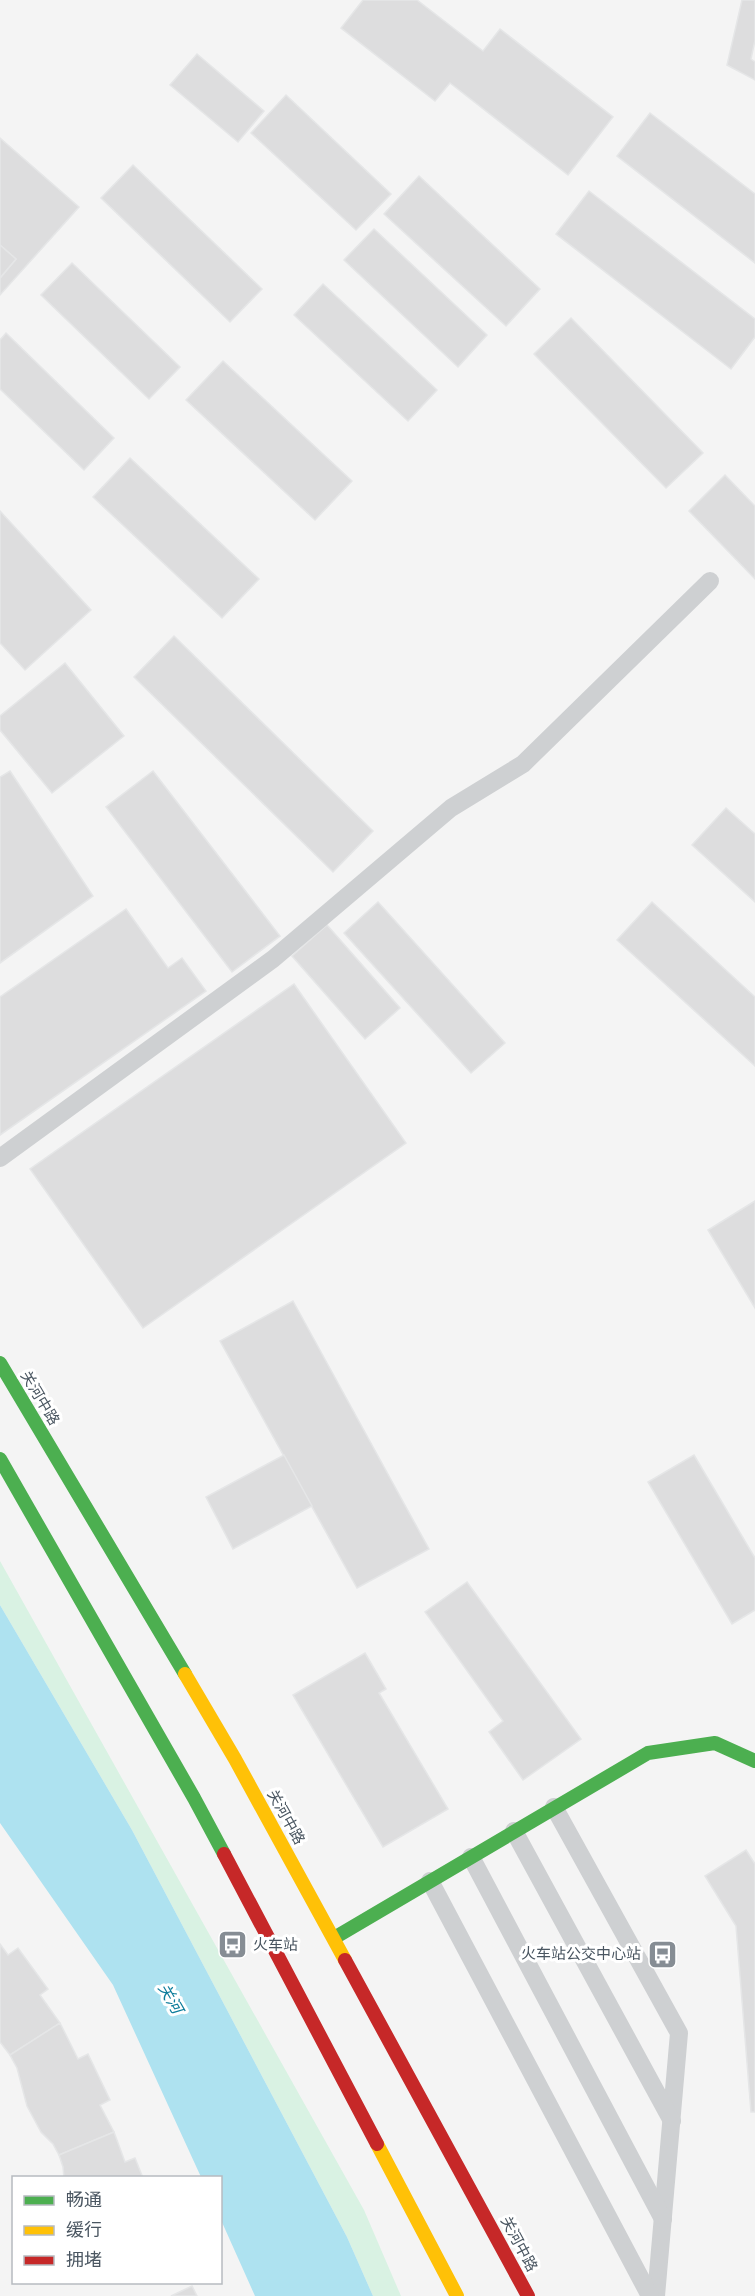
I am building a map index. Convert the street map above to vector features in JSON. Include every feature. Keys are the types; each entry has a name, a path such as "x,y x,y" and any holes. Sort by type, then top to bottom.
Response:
{"main road":[{"name":"关河中路","path":"0,1363 235,1759 528,2296"},
{"path":"0,1459 194,1798 457,2296"},
{"path":"334,1938 648,1753 715,1743 755,1761"}],"lane":[{"path":"0,1158 273,959 451,808 523,764 710,581"},
{"path":"555,1807 679,2033 656,2296"},
{"path":"514,1831 672,2121"},
{"path":"471,1857 663,2219"},
{"path":"430,1881 650,2296"}],"green space":[{"path":"0,1561 364,2210 401,2296 373,2296 347,2237 132,1830 0,1605"}],"water":[{"name":"关河","path":"0,1605 132,1830 347,2237 373,2296 255,2296 222,2222 222,2176 201,2176 113,1985 0,1823"}],"building":[{"path":"363,0 417,0 483,51 500,29 613,117 568,175 450,83 435,101 341,28"},
{"path":"742,0 755,0 755,40 751,59 755,62 755,80 727,65"},
{"path":"197,54 264,111 238,142 170,85"},
{"path":"286,95 391,194 356,230 251,133"},
{"path":"650,113 755,194 755,263 617,156"},
{"path":"0,138 79,207 0,295 0,278 16,259 0,245"},
{"path":"133,165 262,289 230,322 101,198"},
{"path":"419,176 540,289 506,326 384,214"},
{"path":"589,191 755,319 755,337 731,369 556,234"},
{"path":"374,229 487,335 458,367 344,260"},
{"path":"0,245 16,259 0,278"},
{"path":"72,263 180,367 149,399 41,295"},
{"path":"323,284 437,390 408,421 294,315"},
{"path":"571,318 703,453 666,488 534,354"},
{"path":"6,333 114,438 84,470 0,389 0,340"},
{"path":"223,361 352,481 315,520 186,400"},
{"path":"130,458 259,579 222,618 93,497"},
{"path":"725,475 755,506 755,579 689,511"},
{"path":"0,511 91,610 25,670 0,643"},
{"path":"174,636 373,831 333,872 134,677"},
{"path":"65,663 124,736 52,793 0,730 0,716"},
{"path":"10,771 93,896 0,963 0,777"},
{"path":"153,771 280,936 232,972 106,807"},
{"path":"726,808 755,834 755,902 692,845"},
{"path":"378,902 505,1043 471,1073 344,933"},
{"path":"652,902 755,997 755,1066 617,940"},
{"path":"126,909 168,968 182,958 206,991 0,1135 0,997"},
{"path":"327,925 400,1008 365,1039 292,956"},
{"path":"294,984 406,1143 143,1328 30,1169"},
{"path":"755,1201 755,1308 708,1230"},
{"path":"293,1301 429,1549 357,1588 220,1341"},
{"path":"284,1455 312,1506 233,1549 206,1497"},
{"path":"694,1455 755,1558 755,1610 732,1624 648,1482"},
{"path":"467,1582 581,1739 523,1780 489,1732 503,1721 425,1612"},
{"path":"365,1653 386,1689 379,1693 448,1809 383,1847 293,1695"},
{"path":"746,1850 755,1864 755,2112 751,2112 736,1926 705,1876"},
{"path":"0,1944 8,1955 18,1948 48,1989 40,1995 60,2023 10,2055 0,2042"},
{"path":"60,2023 78,2059 88,2054 110,2100 100,2105 114,2132 59,2155 53,2144 41,2132 27,2106 17,2068 10,2055"},
{"path":"114,2132 125,2162 135,2158 142,2176 64,2176 59,2155"},
{"path":"192,2286 197,2296 171,2296"}],"traffic: fast":[{"path":"0,1363 185,1674"},
{"path":"0,1459 224,1854"},
{"path":"334,1938 648,1753 715,1743 755,1761"}],"traffic: slow":[{"path":"185,1674 235,1759 345,1960"},
{"path":"377,2144 457,2296"}],"traffic: jam":[{"path":"224,1854 377,2144"},
{"path":"345,1960 528,2296"}],"place":[{"name":"火车站","path":"232,1945"},
{"name":"火车站公交中心站","path":"662,1954"}]}
